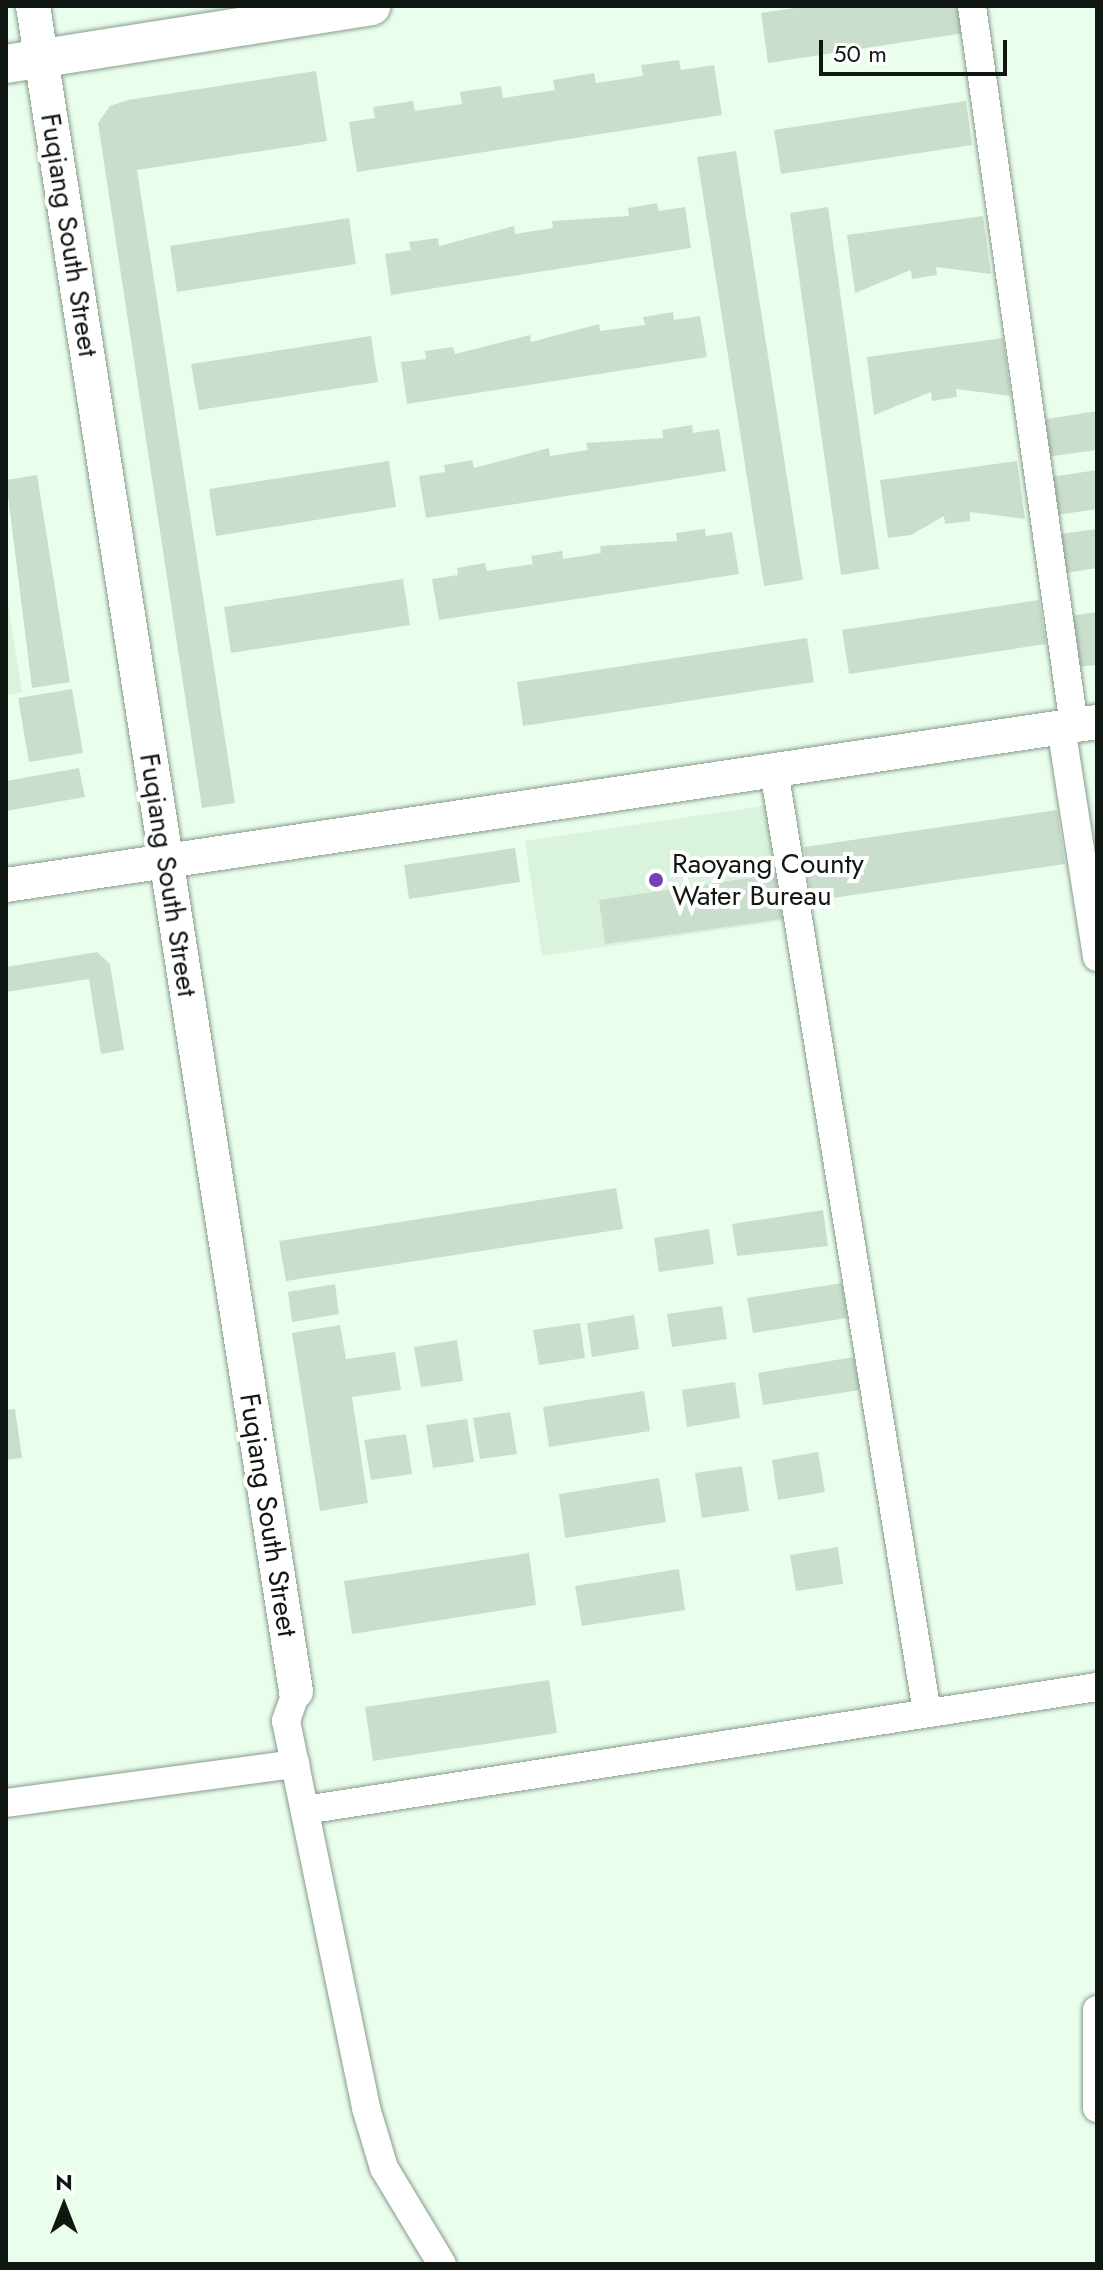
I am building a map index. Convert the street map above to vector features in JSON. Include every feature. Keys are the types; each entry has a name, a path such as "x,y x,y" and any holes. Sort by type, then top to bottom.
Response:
{"main road":[{"path":"24,61 371,6"}],"street":[{"name":"Fuqiang South Street","path":"33,6 24,61 166,861 296,1692"},
{"path":"972,6 1077,725 1097,957"},
{"path":"6,885 1077,725"},
{"path":"774,770 927,1713"},
{"path":"305,1810 1097,1687"},
{"path":"296,1692 286,1721 366,2108 384,2168 442,2264"},
{"path":"6,1803 295,1764"},
{"path":"1097,2010 1097,2108"}],"shaded area":[{"path":"6,592 22,692 6,695"},
{"name":"Raoyang County Water Bureau","path":"769,805 787,920 542,956 525,841"}],"building":[{"path":"810,6 960,6 964,33 768,63 761,13"},
{"path":"679,60 681,70 714,65 722,115 357,172 349,122 375,118 373,107 413,101 415,111 462,104 460,92 501,86 503,98 555,90 553,80 594,73 596,83 643,76 641,65"},
{"path":"316,71 327,141 137,170 235,803 202,808 98,123 110,106 128,100"},
{"path":"966,101 972,145 781,174 774,130"},
{"path":"736,151 803,580 764,586 697,157"},
{"path":"657,203 659,211 685,207 691,248 391,295 385,254 411,250 409,242 438,238 439,246 514,226 515,234 553,228 552,221 629,216 628,208"},
{"path":"828,207 879,569 841,575 790,213"},
{"path":"983,216 991,274 936,267 937,275 912,279 911,270 855,293 847,235"},
{"path":"349,218 356,264 177,292 170,246"},
{"path":"673,312 674,320 700,316 707,357 407,404 401,362 426,359 425,351 453,347 455,354 530,335 531,342 599,324 600,331 645,325 643,317"},
{"path":"371,336 378,382 199,410 191,364"},
{"path":"1003,338 1011,396 956,389 957,397 932,401 931,392 874,415 867,357"},
{"path":"1097,411 1097,450 1046,457 1040,420"},
{"path":"692,425 693,433 719,429 726,471 426,518 419,476 445,472 444,465 472,460 474,468 549,448 550,456 588,450 586,443 663,438 662,430"},
{"path":"389,461 396,507 216,536 209,489"},
{"path":"1017,461 1025,519 970,512 970,521 945,524 944,516 911,535 888,538 880,480"},
{"path":"1097,470 1097,509 1056,515 1051,477"},
{"path":"37,475 70,682 32,688 6,480"},
{"path":"705,529 706,536 732,532 739,574 439,620 432,579 458,575 457,568 485,563 487,571 533,564 531,556 562,551 563,559 601,553 600,546 677,541 676,533"},
{"path":"1097,529 1097,568 1066,573 1060,534"},
{"path":"403,579 410,625 231,653 224,607"},
{"path":"1039,600 1046,644 849,674 842,630"},
{"path":"1097,612 1097,665 1078,667 1070,616"},
{"path":"807,638 814,682 523,726 517,682"},
{"path":"72,689 83,753 29,762 18,698"},
{"path":"79,768 85,797 6,811 6,781"},
{"path":"1057,810 1065,864 812,901 804,847"},
{"path":"515,848 520,882 409,899 404,865"},
{"path":"775,874 782,919 605,944 599,900"},
{"path":"97,952 110,964 124,1050 101,1054 89,979 6,992 6,967"},
{"path":"616,1188 623,1229 286,1281 279,1241"},
{"path":"823,1210 828,1246 737,1256 732,1224"},
{"path":"709,1229 714,1264 659,1272 654,1238"},
{"path":"842,1283 847,1318 753,1333 747,1298"},
{"path":"335,1284 339,1314 292,1322 288,1292"},
{"path":"722,1306 727,1339 672,1347 667,1314"},
{"path":"634,1315 639,1349 592,1357 587,1323"},
{"path":"580,1323 585,1358 539,1365 533,1330"},
{"path":"340,1325 346,1359 395,1352 401,1390 352,1397 368,1503 320,1511 292,1333"},
{"path":"457,1340 463,1381 421,1387 414,1347"},
{"path":"854,1357 860,1390 763,1405 758,1373"},
{"path":"735,1382 740,1418 687,1427 682,1390"},
{"path":"644,1391 650,1431 549,1447 543,1407"},
{"path":"15,1409 22,1458 6,1460 6,1410"},
{"path":"510,1412 517,1454 480,1459 473,1418"},
{"path":"467,1419 474,1462 433,1468 426,1425"},
{"path":"406,1434 412,1474 371,1480 364,1440"},
{"path":"818,1452 825,1492 778,1500 772,1460"},
{"path":"742,1466 749,1511 702,1518 695,1473"},
{"path":"659,1478 666,1522 565,1538 559,1494"},
{"path":"838,1547 843,1584 796,1591 790,1555"},
{"path":"529,1553 536,1605 352,1634 344,1581"},
{"path":"679,1569 685,1610 582,1626 575,1586"},
{"path":"549,1680 557,1733 373,1761 365,1707"}],"place":[{"name":"Raoyang County Water Bureau","path":"656,880"}]}
